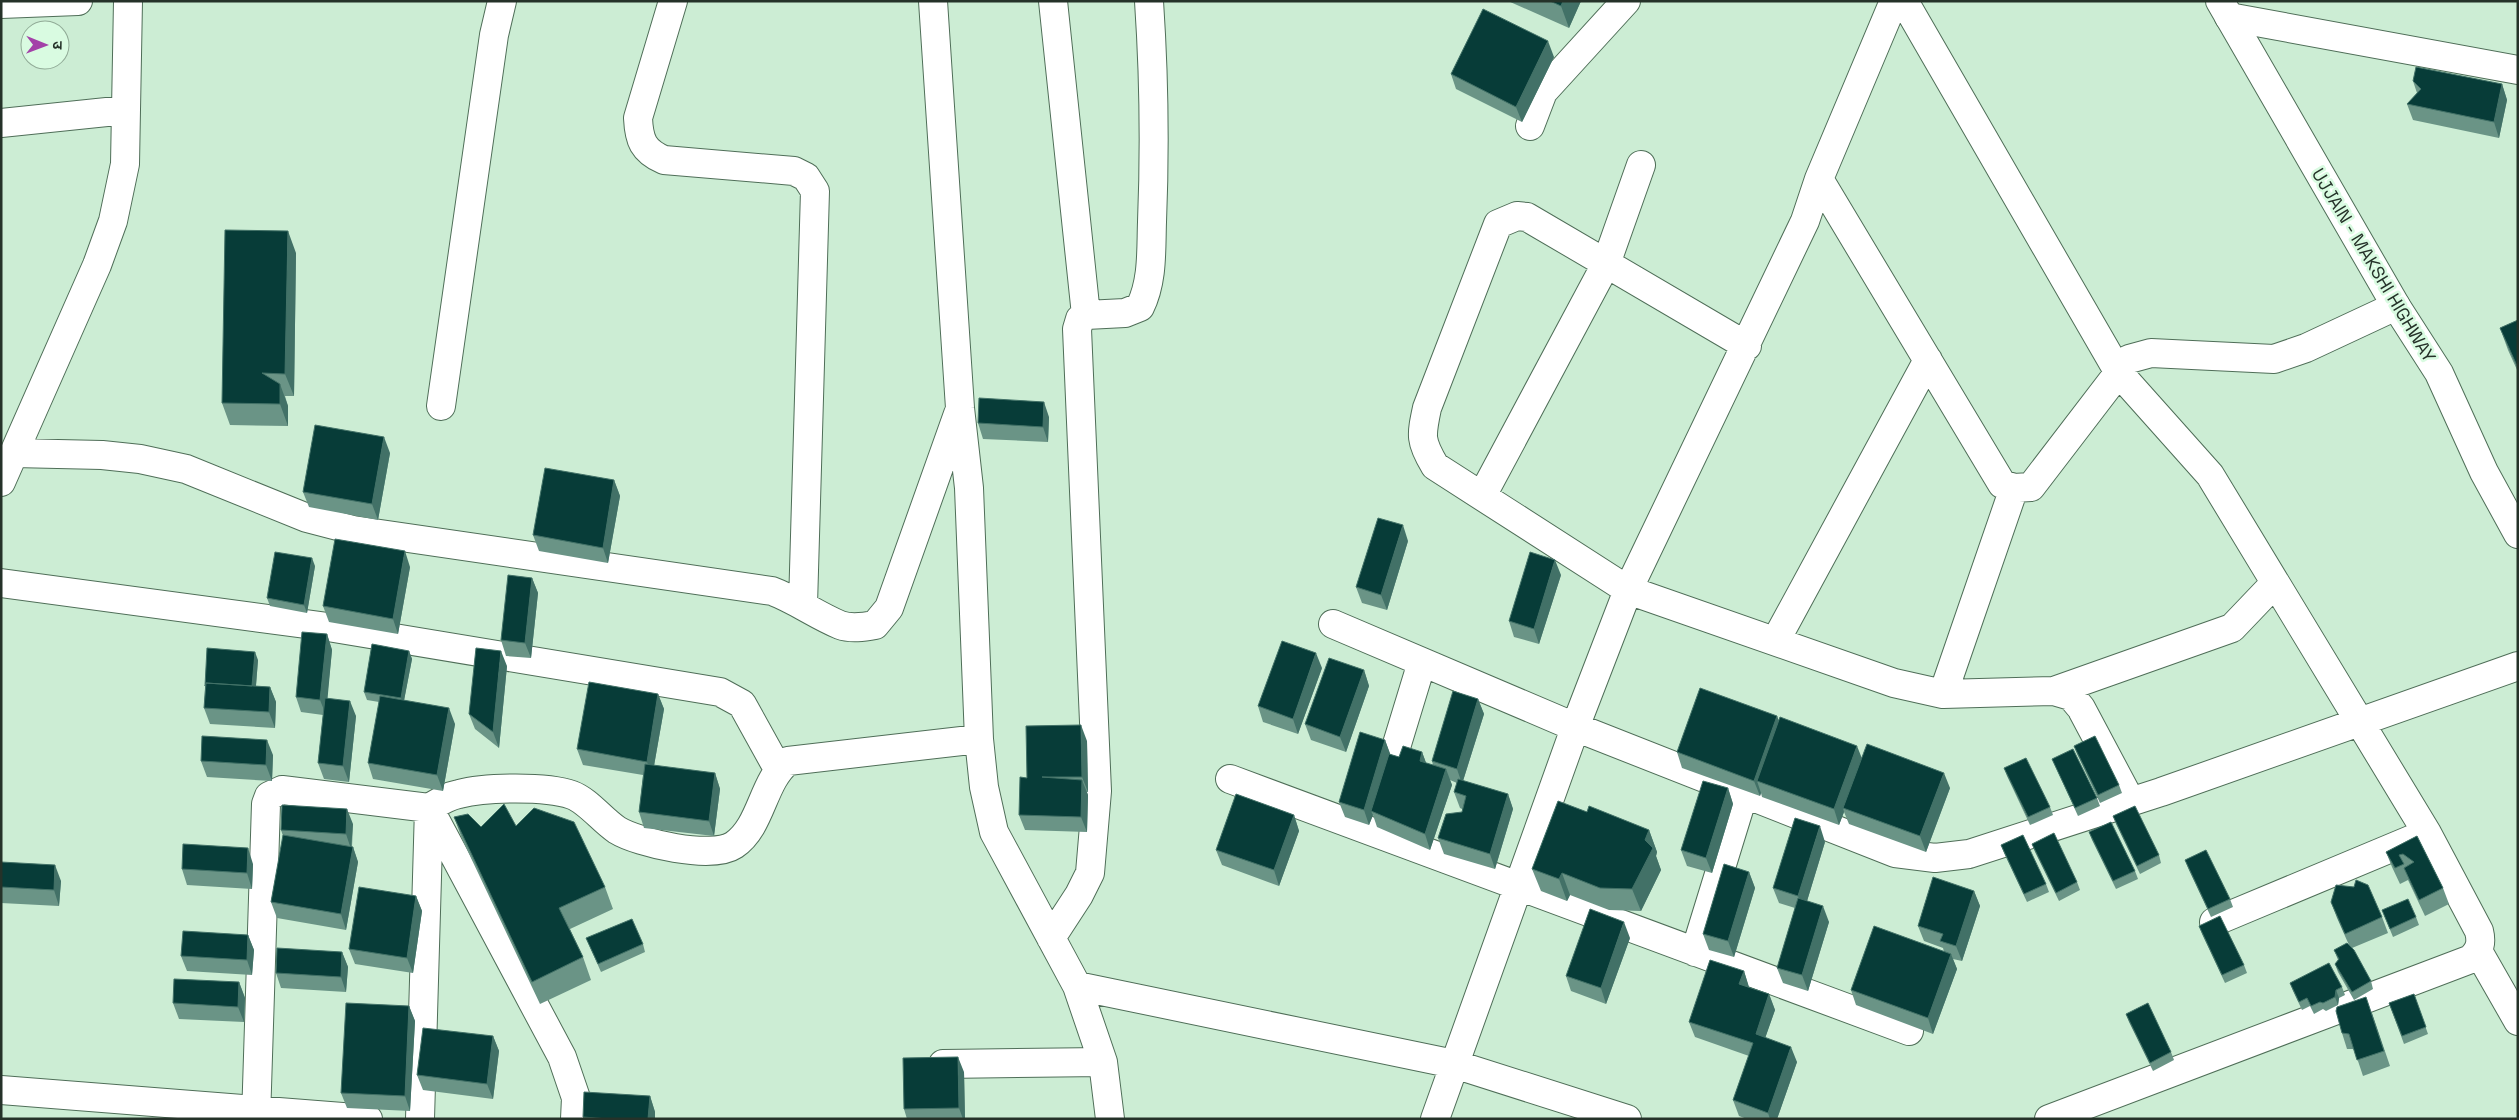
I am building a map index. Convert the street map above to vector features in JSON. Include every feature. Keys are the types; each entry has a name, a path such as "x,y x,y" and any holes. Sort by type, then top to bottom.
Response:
{"street":[{"path":"1,4 78,1"},
{"path":"1,482 97,265 113,221 125,164 128,1"},
{"path":"441,406 494,34 502,1"},
{"path":"673,1 638,118 639,135 650,154 664,160 794,171 806,177 815,191 803,605"},
{"path":"933,1 960,408 969,488 979,739 984,787 994,832 1077,986 1103,1062 1110,1119"},
{"path":"1054,1 1086,315"},
{"path":"1051,938 1090,873 1098,791 1077,328 1080,319 1086,315 1125,313 1140,307 1146,294 1150,270 1155,144 1149,1"},
{"path":"1530,126 1543,92 1626,1"},
{"path":"1434,1119 1575,726 1628,590 1747,346 1781,268 1805,221 1819,179 1894,1"},
{"path":"1904,1 2119,373 2210,475 2358,723 2427,834 2482,941 2478,951 2471,959 2049,1119"},
{"path":"2225,9 2518,70"},
{"name":"UJJAIN - MAKSHI HIGHWAY","path":"2225,9 2396,306 2439,373 2484,472 2518,534"},
{"path":"1,123 126,110"},
{"path":"1482,496 1606,264 1641,165"},
{"path":"1819,179 2002,484 2014,488 2031,486 2129,359 2151,353 2274,359 2306,348 2396,306"},
{"path":"1747,346 1527,217 1517,216 1498,224 1428,408 1421,436 1426,452 1435,466 1628,590 1776,640 1894,683 1942,694 2054,691 2071,696 2081,708 2130,802"},
{"path":"1776,640 1928,360"},
{"path":"14,452 102,455 140,459 186,469 307,518 353,530 772,591 841,625 858,628 876,625 889,608 960,408"},
{"path":"1942,694 2014,488"},
{"path":"1,583 328,626 720,692 742,704 778,769"},
{"path":"2054,691 2232,628 2275,583"},
{"path":"1333,624 1575,726 1895,853 1935,858 1969,854 2130,802 2518,666"},
{"path":"1371,831 1422,662"},
{"path":"256,1114 266,804 269,796 282,790 429,808 446,798 471,791 546,789 574,795 618,830 650,844 713,852 732,846 746,834 778,769 788,761 979,739"},
{"path":"1230,779 1909,1031"},
{"path":"1695,952 1744,793"},
{"path":"420,1119 429,808"},
{"path":"429,808 562,1057 576,1098 576,1119"},
{"path":"2214,922 2427,834"},
{"path":"2478,951 2518,1020"},
{"path":"1077,986 1454,1064 1627,1119"},
{"path":"943,1064 1103,1062"},
{"path":"1,1090 256,1114 368,1119"}],"building":[{"path":"1550,1 1563,1 1561,6"},
{"path":"1483,9 1548,41 1516,107 1451,74"},
{"path":"2416,67 2502,84 2494,122 2407,104 2421,89 2413,81"},
{"path":"225,230 288,231 285,374 262,373 280,384 280,404 222,403"},
{"path":"2518,320 2518,368 2500,328"},
{"path":"979,398 1044,402 1043,427 978,423"},
{"path":"315,425 384,437 372,504 303,492"},
{"path":"545,468 614,480 603,548 533,535"},
{"path":"1378,518 1403,525 1381,595 1356,587"},
{"path":"335,539 405,551 393,619 323,606"},
{"path":"275,552 312,558 304,605 267,598"},
{"path":"1530,552 1555,560 1534,629 1509,621"},
{"path":"508,575 532,578 525,643 501,640"},
{"path":"302,632 327,634 320,700 296,697"},
{"path":"1282,641 1316,653 1293,719 1258,706"},
{"path":"372,644 409,651 401,698 364,692"},
{"path":"207,648 255,652 252,686 206,683 205,686"},
{"path":"476,648 501,651 493,732 469,714"},
{"path":"1329,658 1364,670 1340,737 1305,724"},
{"path":"589,682 658,694 647,762 577,749"},
{"path":"206,683 270,687 269,712 204,708"},
{"path":"1700,688 1777,716 1754,781 1677,752"},
{"path":"1453,691 1478,699 1457,769 1432,761"},
{"path":"380,696 449,708 437,775 368,763"},
{"path":"325,698 350,701 343,766 318,763"},
{"path":"1780,717 1857,746 1834,809 1757,781"},
{"path":"1081,725 1082,777 1042,777 1082,780 1081,817 1019,815 1020,777 1027,778 1026,726"},
{"path":"1360,732 1385,740 1364,810 1339,802"},
{"path":"202,736 267,740 266,765 201,761"},
{"path":"2095,736 2119,785 2098,795 2074,746"},
{"path":"1867,744 1944,773 1920,836 1843,808"},
{"path":"1403,746 1422,752 1420,761 1446,769 1425,834 1371,811 1389,754 1399,757"},
{"path":"2073,749 2097,798 2075,808 2052,759"},
{"path":"2026,758 2050,807 2028,817 2004,768"},
{"path":"645,764 715,773 709,821 639,812"},
{"path":"1458,779 1508,794 1490,854 1438,838 1446,814 1462,812 1466,796 1454,792"},
{"path":"1703,781 1728,788 1706,858 1681,850"},
{"path":"1236,794 1294,815 1274,870 1216,850"},
{"path":"1558,801 1587,812 1589,806 1649,830 1645,840 1653,848 1632,889 1600,888 1562,873 1559,879 1532,869"},
{"path":"504,804 516,826 534,808 574,822 605,887 559,908 583,957 532,982 454,817 468,814 481,827"},
{"path":"282,805 347,809 346,834 281,830"},
{"path":"2135,806 2159,855 2137,866 2113,816"},
{"path":"1795,818 1820,826 1798,896 1773,888"},
{"path":"2111,822 2135,871 2113,881 2089,832"},
{"path":"2054,833 2077,882 2056,893 2032,844"},
{"path":"283,835 353,847 341,914 271,902"},
{"path":"2023,835 2046,884 2024,894 2001,845"},
{"path":"2417,836 2443,888 2419,900 2404,868 2414,862 2403,854 2399,855 2404,864 2395,868 2386,852"},
{"path":"183,844 248,848 247,873 182,869"},
{"path":"2206,850 2230,899 2208,909 2185,860"},
{"path":"1,862 55,865 54,890 1,887"},
{"path":"1724,864 1749,872 1728,941 1703,934"},
{"path":"1933,877 1974,891 1956,946 1940,941 1943,934 1918,926"},
{"path":"2356,880 2368,885 2382,917 2345,934 2331,902 2336,885 2354,887"},
{"path":"359,887 416,896 407,958 349,949"},
{"path":"1798,898 1823,906 1802,975 1777,968"},
{"path":"2408,899 2416,917 2390,929 2382,910"},
{"path":"1590,909 1624,922 1601,988 1566,976"},
{"path":"2220,916 2244,965 2222,975 2199,926"},
{"path":"632,919 643,944 598,964 586,938"},
{"path":"1874,926 1951,954 1928,1018 1851,990"},
{"path":"183,931 248,935 247,960 181,956"},
{"path":"2347,943 2354,950 2371,981 2352,992 2335,964 2339,959 2334,950"},
{"path":"277,948 342,952 341,977 276,973"},
{"path":"1710,960 1744,971 1739,984 1769,994 1756,1034 1791,1047 1768,1113 1733,1100 1753,1043 1689,1022"},
{"path":"2329,963 2342,987 2336,990 2335,997 2311,1006 2307,998 2299,1002 2290,983"},
{"path":"174,979 239,982 238,1007 173,1003"},
{"path":"2414,994 2426,1027 2402,1036 2389,1003"},
{"path":"2366,997 2384,1051 2357,1060 2349,1034 2342,1033 2336,1011 2337,1007"},
{"path":"346,1003 409,1006 405,1096 341,1093"},
{"path":"2148,1003 2171,1052 2150,1063 2126,1014"},
{"path":"423,1028 493,1036 487,1084 417,1075"},
{"path":"958,1057 959,1108 904,1109 903,1058"},
{"path":"584,1092 650,1096 648,1119 583,1117"}]}
